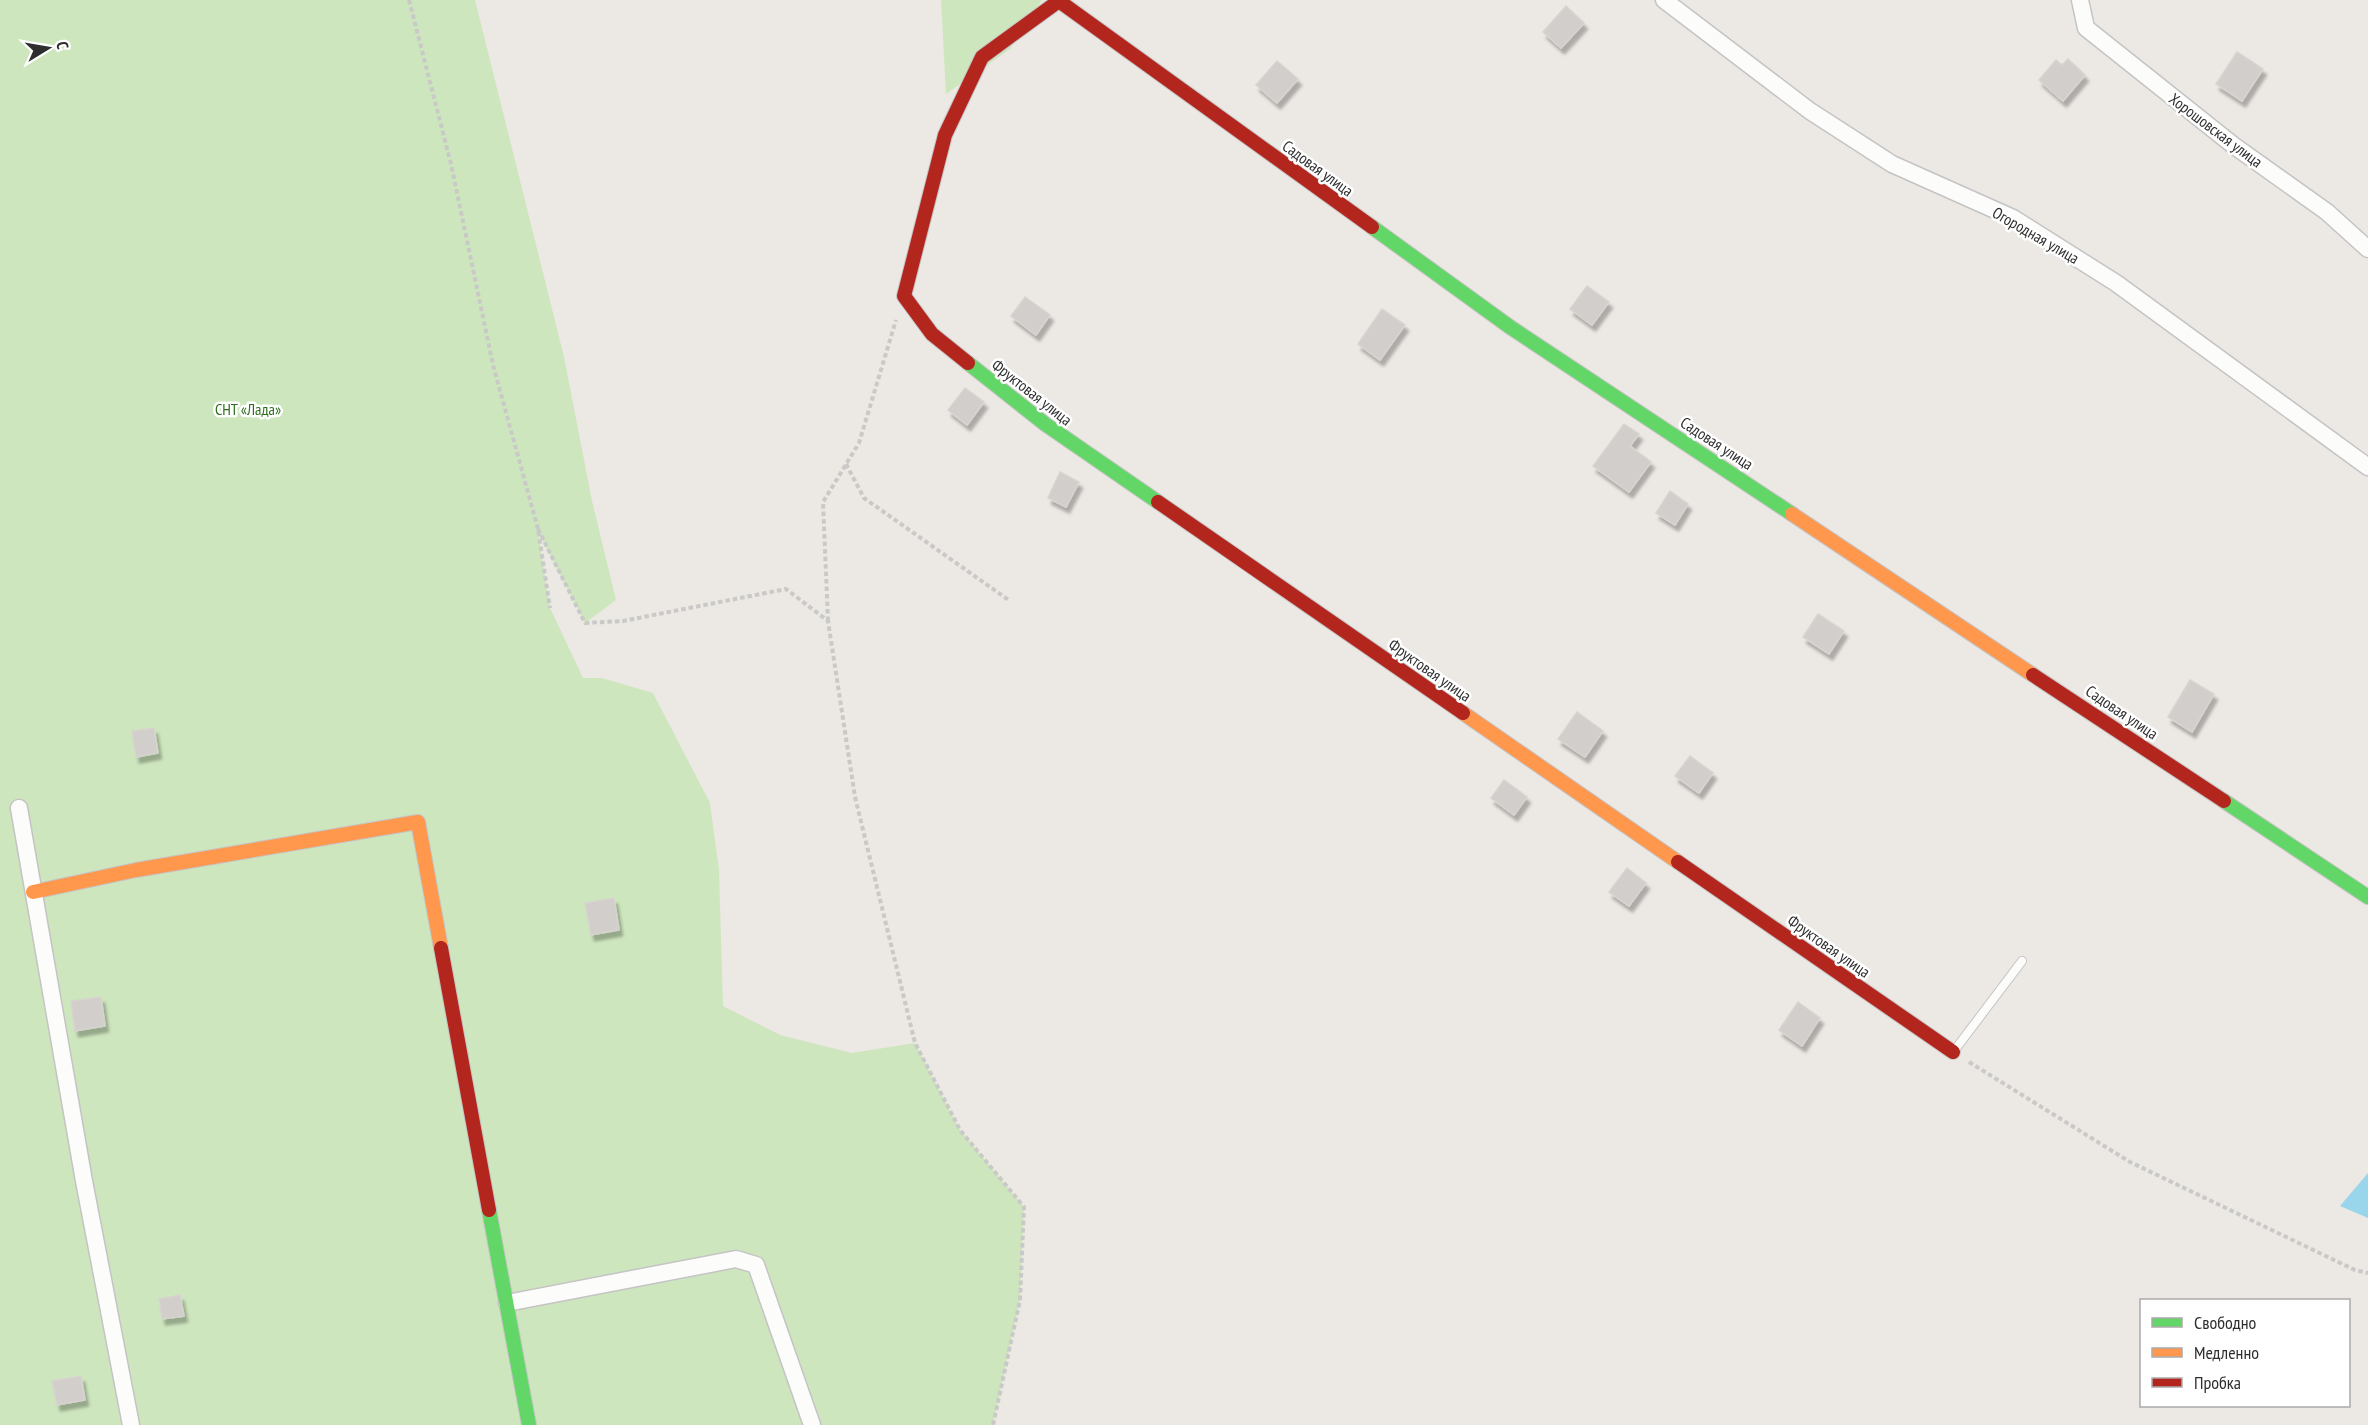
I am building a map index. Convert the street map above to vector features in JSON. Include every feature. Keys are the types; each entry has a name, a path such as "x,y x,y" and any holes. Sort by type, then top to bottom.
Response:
{"street":[{"name":"Огородная улица","path":"1665,0 1810,111 1892,164 2013,218 2116,283 2368,467"},
{"name":"Хорошовская улица","path":"2079,0 2086,28 2234,145 2327,212 2368,249"},
{"path":"904,296 945,135 982,57 1059,1"},
{"name":"Садовая улица","path":"1059,1 1510,327 2368,897"},
{"name":"Фруктовая улица","path":"904,296 932,334 1045,424 1953,1052"},
{"path":"19,808 131,1425"},
{"path":"33,892 136,870 418,822 529,1425"},
{"path":"507,1303 735,1259 756,1265 812,1425"}],"lane":[{"path":"1953,1052 2022,961"}],"path":[{"path":"409,0 451,164 493,365 538,529 550,608"},
{"path":"904,296 859,443 823,502 828,621 855,797 915,1043 960,1130 1024,1207 1020,1300 993,1425"},
{"path":"846,464 864,498 1010,601"},
{"path":"538,529 585,623 623,621 786,589 828,621"},
{"path":"1953,1052 2130,1162 2355,1270 2368,1273"}],"green space":[{"name":"СНТ «Лада»","path":"0,0 475,0 564,357 592,501 616,600 585,623 538,532 550,608 583,678 602,678 653,693 710,803 719,870 723,1006 780,1035 852,1053 915,1043 960,1130 1024,1207 1020,1300 993,1425 0,1425"},
{"path":"941,0 1042,0 1010,49 946,94"}],"water":[{"path":"2368,1173 2368,1218 2340,1206"}],"building":[{"path":"1566,6 1584,23 1561,48 1543,32"},
{"path":"2237,52 2263,69 2242,101 2216,84"},
{"path":"2068,59 2085,75 2063,101 2039,80 2056,60 2062,65"},
{"path":"1277,61 1298,79 1277,103 1256,85"},
{"path":"1587,286 1609,302 1592,325 1570,309"},
{"path":"1025,297 1050,315 1036,335 1011,316"},
{"path":"1382,309 1405,325 1380,360 1358,344"},
{"path":"965,388 984,402 967,425 948,410"},
{"path":"1624,424 1639,434 1630,446 1651,462 1629,492 1593,466"},
{"path":"1060,472 1079,482 1066,507 1048,498"},
{"path":"1670,491 1688,504 1675,525 1656,513"},
{"path":"1818,614 1844,631 1829,654 1803,637"},
{"path":"2190,680 2214,694 2192,732 2168,717"},
{"path":"1577,712 1603,731 1585,757 1558,739"},
{"path":"154,728 158,753 136,757 132,731"},
{"path":"1690,756 1713,773 1699,793 1675,776"},
{"path":"1504,780 1527,797 1514,815 1491,798"},
{"path":"1627,868 1646,883 1629,906 1609,892"},
{"path":"614,898 619,930 591,935 585,903"},
{"path":"101,997 105,1026 75,1031 71,1001"},
{"path":"1798,1002 1820,1018 1802,1046 1779,1030"},
{"path":"180,1295 184,1316 162,1319 159,1299"},
{"path":"81,1376 85,1400 57,1405 52,1381"}],"traffic: fast":[{"path":"1372,227 1510,327 1792,514"},
{"path":"968,363 1045,424 1158,502"},
{"path":"2224,801 2368,897"},
{"path":"489,1210 529,1425"}],"traffic: slow":[{"path":"1792,514 2033,675"},
{"path":"1463,713 1678,862"},
{"path":"33,892 136,870 418,822 441,948"}],"traffic: jam":[{"path":"968,363 932,334 904,296 945,135 982,57 1060,0"},
{"path":"1059,1 1372,227"},
{"path":"1158,502 1463,713"},
{"path":"2033,675 2224,801"},
{"path":"1678,862 1953,1052"},
{"path":"441,948 489,1210"}]}
